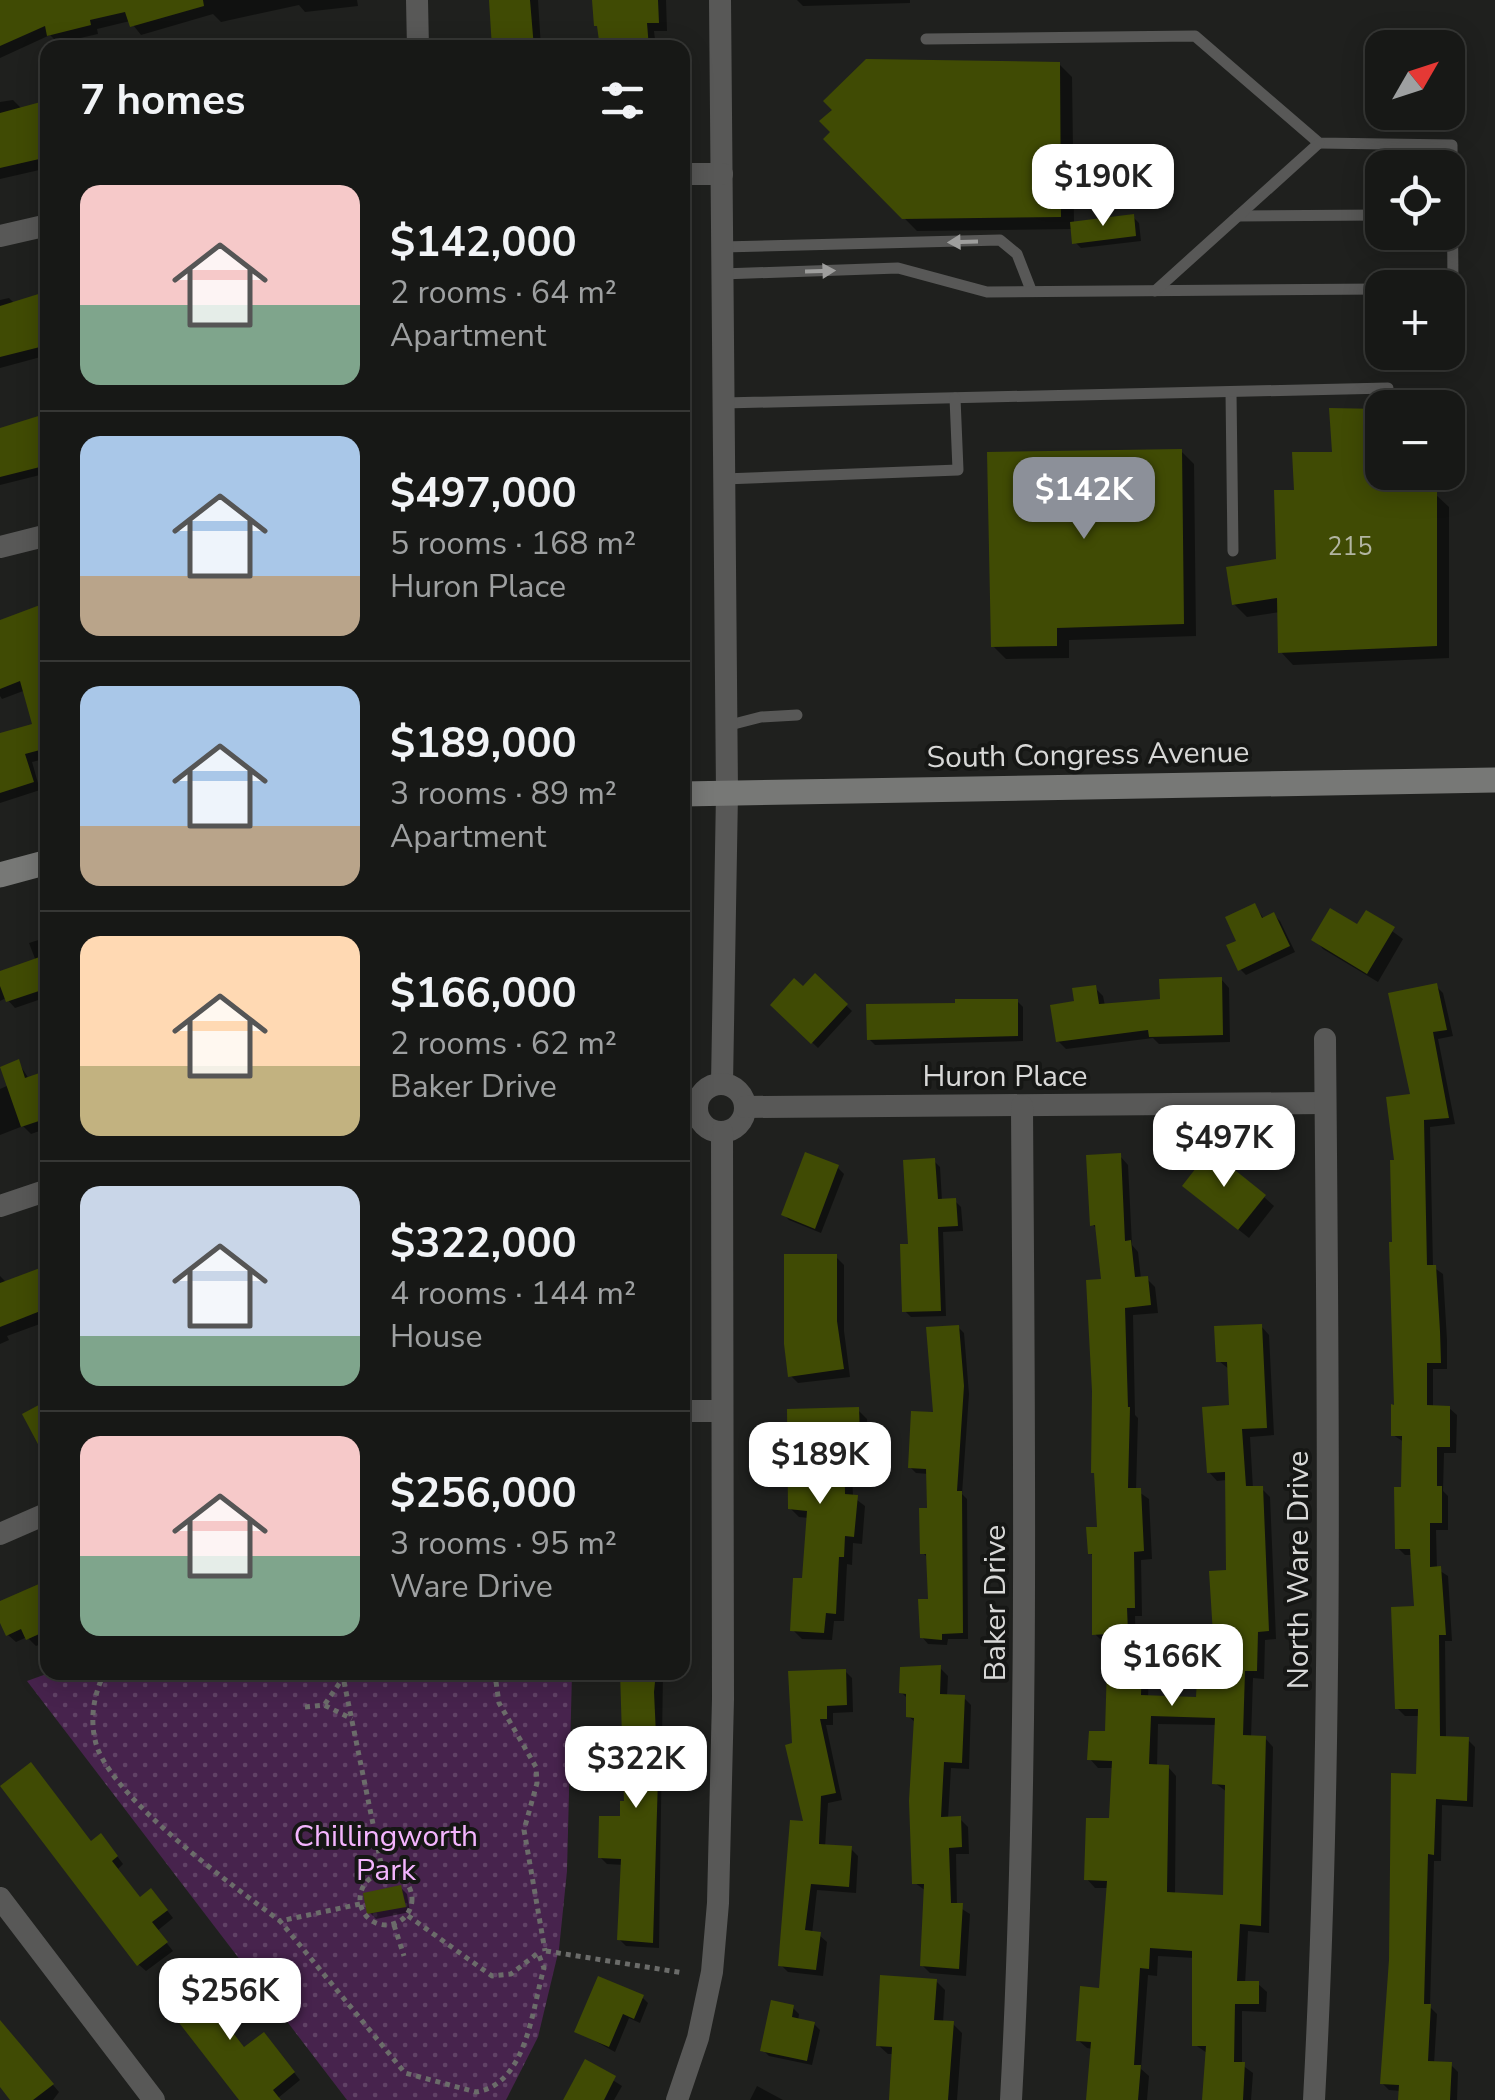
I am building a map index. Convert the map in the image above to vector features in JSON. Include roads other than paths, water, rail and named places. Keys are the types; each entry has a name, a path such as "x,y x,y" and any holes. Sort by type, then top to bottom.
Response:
{"street":[{"path":"417,0 418,40"},
{"path":"720,0 727,793 722,1084"},
{"path":"690,174 722,174"},
{"path":"0,236 40,227"},
{"path":"0,547 40,537"},
{"name":"South Congress Avenue","path":"690,794 1495,780"},
{"path":"0,875 40,864"},
{"name":"North Ware Drive","path":"1314,2100 1329,1698 1324,1039"},
{"path":"722,1084 740,1092 746,1107 740,1123 722,1132 704,1125 690,1108 705,1090 722,1084"},
{"name":"Huron Place","path":"746,1107 1325,1103"},
{"name":"Baker Drive","path":"1011,2100 1026,1705 1022,1106"},
{"path":"676,2100 698,2038 712,1972 718,1903 723,1709 722,1132"},
{"path":"0,1206 40,1193"},
{"path":"690,1412 722,1411"},
{"path":"0,1534 40,1516"},
{"path":"0,1898 154,2100"}],"lane":[{"path":"926,39 1195,36 1319,144 1452,144 1452,150"},
{"path":"1154,292 1319,144"},
{"path":"1238,216 1365,215"},
{"path":"722,247 1000,240 1016,254 1031,290"},
{"path":"722,274 898,268 987,292 1365,289"},
{"path":"724,403 1388,388"},
{"path":"1231,392 1233,550"},
{"path":"724,479 958,470 956,398"},
{"path":"726,726 797,715"}],"park label":[{"name":"Chillingworth Park","path":"386,1853"}]}
